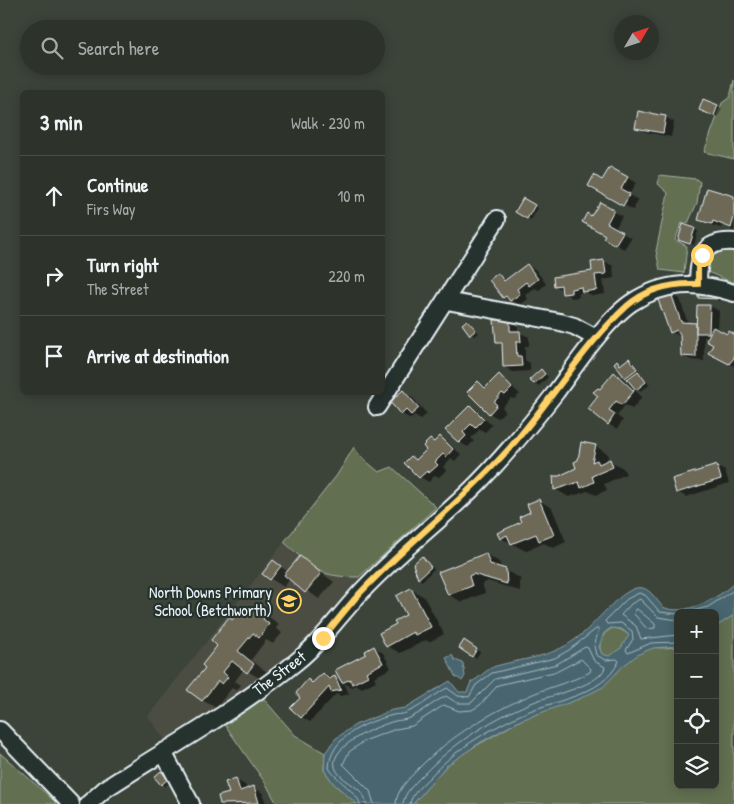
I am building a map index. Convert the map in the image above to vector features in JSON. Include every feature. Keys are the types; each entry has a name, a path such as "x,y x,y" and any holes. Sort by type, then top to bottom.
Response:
{"street":[{"path":"378,407 433,316 447,301 448,293 497,219"},
{"path":"698,284 698,266 702,255 715,243 734,242"},
{"name":"The Street","path":"88,804 104,789 259,689 296,662 323,638 361,592 498,461 552,397 596,338 628,305 648,292 672,285 698,284 734,293"},
{"path":"447,301 560,322 574,326 596,338"},
{"path":"0,730 72,804"},
{"path":"163,752 191,804"}],"shaded area":[{"name":"North Downs Primary School (Betchworth)","path":"354,447 360,456 379,472 392,467 436,507 359,578 323,624 283,663 219,708 165,740 148,716 337,475"}],"green space":[{"path":"734,80 734,159 704,152 722,103 730,97"},
{"path":"660,175 696,179 700,182 697,203 688,223 682,223 675,240 687,246 684,273 660,270 656,251 668,193 658,184"},
{"path":"734,250 734,283 705,271 704,268 714,252"},
{"path":"354,447 360,456 379,472 392,467 436,507 359,577 345,577 317,570 284,542 337,475"},
{"path":"734,615 734,804 413,804 446,766 460,755 521,720 542,711 602,654 600,642 606,632 613,628 625,632 645,645 664,648 674,647 674,789 719,789 719,624"},
{"path":"263,698 295,735 325,753 324,770 334,784 357,804 277,804 266,784 225,725"},
{"path":"0,753 58,804 0,804"}],"water":[{"path":"734,583 734,615 719,624 719,609 686,609 701,604 720,594"},
{"path":"636,588 645,589 663,607 674,609 674,646 653,648 639,654 623,666 603,687 579,699 521,720 481,742 446,766 413,804 357,804 334,784 324,770 325,753 335,739 355,725 392,710 405,708 450,681 459,692 467,692 471,682 492,667 551,653 571,643 629,591","holes":["611,628 622,629 629,635 621,648 609,656 602,654 599,647 604,633"]},
{"path":"452,655 455,660 463,663 465,676 462,681 455,676 446,658"}],"building":[{"path":"703,99 718,105 714,116 699,110"},
{"path":"638,111 666,116 663,133 635,128"},
{"path":"610,167 628,177 621,189 630,194 623,206 588,186 594,175 602,180"},
{"path":"707,188 734,196 734,217 731,228 713,221 712,224 698,220"},
{"path":"523,198 535,205 527,219 515,212"},
{"path":"600,202 614,210 607,223 623,232 615,245 603,238 605,235 582,222 587,213 591,216"},
{"path":"683,224 695,228 690,244 678,240"},
{"path":"604,260 606,274 595,275 597,290 582,292 581,287 571,289 571,293 562,294 561,285 554,286 553,277 592,271 591,262"},
{"path":"527,264 538,279 529,286 526,282 517,289 520,294 510,301 506,296 503,298 489,280 498,273 504,281"},
{"path":"699,290 717,291 717,299 698,298"},
{"path":"671,293 681,322 696,323 696,357 681,356 680,334 677,330 670,333 657,297"},
{"path":"697,305 710,305 709,333 696,333"},
{"path":"510,319 510,331 520,331 521,342 516,342 517,356 521,356 522,366 503,367 502,343 496,343 494,320"},
{"path":"467,320 476,330 470,335 462,324"},
{"path":"713,327 727,334 729,331 734,334 734,358 729,364 708,353 713,345 706,341"},
{"path":"629,358 637,369 625,378 614,363 617,360 620,365"},
{"path":"541,369 545,374 534,384 529,380"},
{"path":"638,371 646,382 636,390 627,379"},
{"path":"614,372 634,391 622,405 616,401 609,410 615,414 608,425 588,409 598,396 593,392 598,388 600,389"},
{"path":"499,374 512,388 505,395 502,393 494,402 497,405 489,414 467,392 478,381 485,388"},
{"path":"403,390 419,408 411,415 406,410 401,415 390,402"},
{"path":"470,405 484,419 475,428 471,424 463,432 466,436 459,443 445,430"},
{"path":"440,436 453,449 446,457 443,454 435,462 438,465 429,473 427,471 419,478 404,463 411,456 416,460 426,450 423,446 430,439 434,442"},
{"path":"581,442 596,445 592,462 597,460 599,464 610,459 613,467 592,476 594,482 581,488 579,482 554,490 553,476 559,476 576,468 574,462 578,460"},
{"path":"717,465 721,479 676,493 672,479"},
{"path":"539,499 554,535 539,541 536,534 511,544 507,535 500,539 497,533 521,522 519,517 530,512 527,504"},
{"path":"486,553 490,564 506,569 507,584 473,574 469,576 472,586 448,595 438,572"},
{"path":"300,556 321,573 305,593 284,575"},
{"path":"422,556 431,567 418,579 413,564"},
{"path":"273,560 281,566 270,580 262,574"},
{"path":"411,588 431,627 415,635 413,632 386,647 379,633 396,624 394,621 406,615 396,596"},
{"path":"256,606 267,615 263,619 269,624 259,638 253,633 238,651 254,664 247,673 232,661 223,672 228,677 222,684 218,681 202,701 187,690 205,668 202,665 217,646 211,640 229,617 232,620 237,613 241,616 244,612 248,616"},
{"path":"464,640 477,649 472,657 459,648"},
{"path":"374,646 383,663 366,672 368,676 352,684 350,679 342,683 335,670 366,654 365,651"},
{"path":"323,673 329,679 335,676 341,690 331,692 329,687 301,718 290,708 300,698 296,693 308,679 312,683"},
{"path":"161,771 168,779 161,785 154,777"},
{"path":"236,778 240,791 254,786 259,803 220,804 218,796 229,793 225,782"}],"place":[{"name":"North Downs Primary School (Betchworth)","path":"289,601"}],"route":[{"path":"323,638 361,592 478,482 517,440 596,338 628,305 648,292 672,285 698,284 698,266 702,255"}]}
